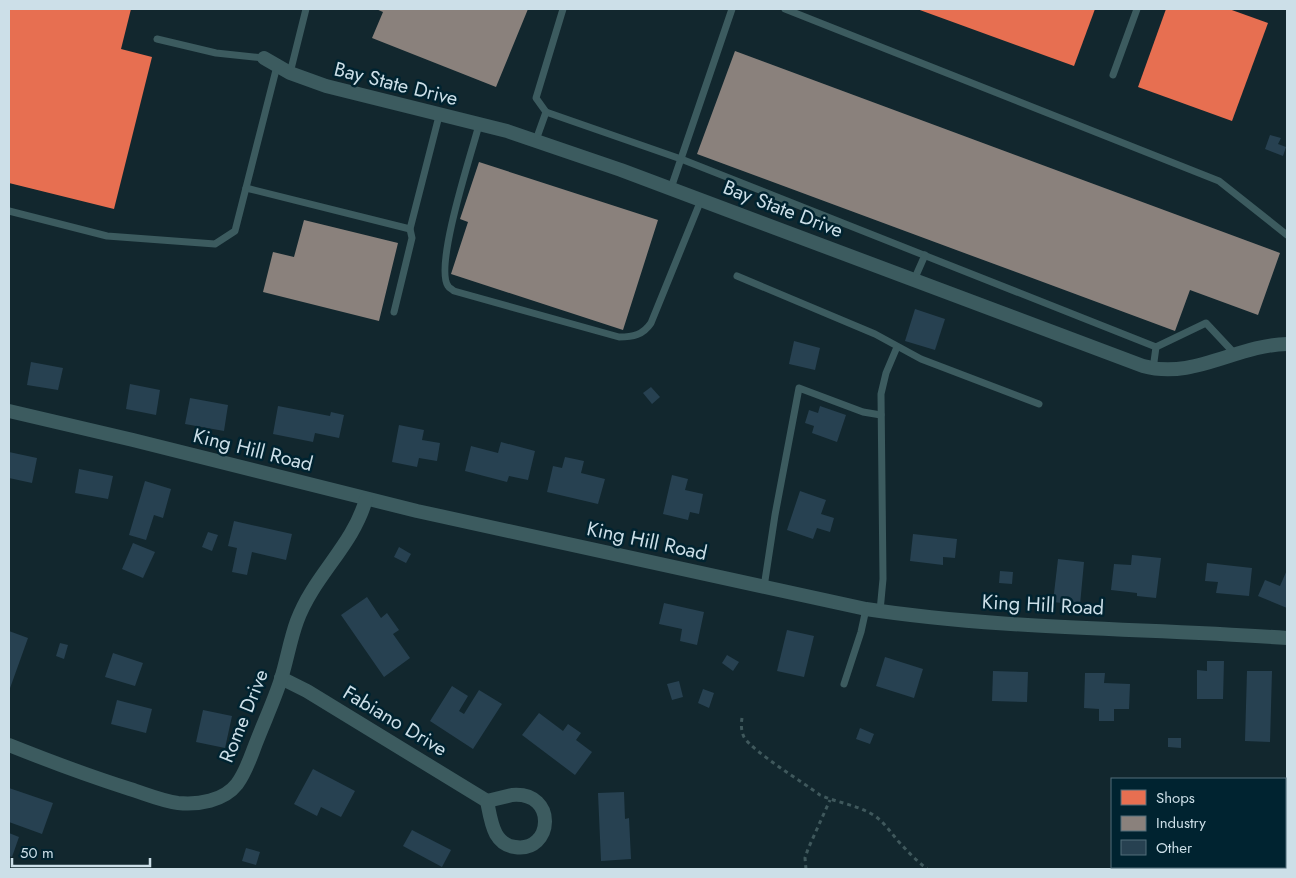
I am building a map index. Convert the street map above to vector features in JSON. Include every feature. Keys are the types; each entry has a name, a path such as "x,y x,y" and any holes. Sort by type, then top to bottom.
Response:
{"street":[{"name":"Bay State Drive","path":"264,58 290,73 343,91 536,140 671,188 1153,369 1189,368 1262,346 1287,344"},
{"name":"King Hill Road","path":"9,411 512,533 866,609 1012,624 1287,638"},
{"name":"Rome Drive","path":"9,745 96,778 164,800 188,803 210,800 229,792 242,777 281,678 295,626 304,605 357,525 366,499"},
{"name":"Fabiano Drive","path":"281,678 308,691 487,801"},
{"path":"518,795 531,798 543,810 545,820 542,833 535,842 526,846 518,847 505,843 495,833 487,801 518,795"}],"lane":[{"path":"290,73 306,9"},
{"path":"563,9 536,98 546,112 681,159 1156,347 1206,323 1235,354"},
{"path":"671,188 732,9"},
{"path":"785,9 1219,182 1287,235"},
{"path":"1112,75 1137,9"},
{"path":"157,39 216,54 264,58"},
{"path":"9,211 107,236 215,244 235,230 277,66"},
{"path":"536,140 546,112"},
{"path":"394,312 412,238 410,229 439,116"},
{"path":"479,125 455,210 446,255 446,280 448,287 454,290 618,336 637,335 646,332 702,200"},
{"path":"246,188 410,229"},
{"path":"914,280 925,256"},
{"path":"737,276 875,334 922,359 1039,404"},
{"path":"880,611 883,578 881,414 883,384 897,347"},
{"path":"1153,369 1156,347"},
{"path":"764,587 775,515 799,388 863,412 881,414"},
{"path":"844,684 861,632 866,609"}],"path":[{"path":"742,718 743,736 754,748 820,795 830,800 856,807 875,816 913,857 927,869"},
{"path":"806,869 805,858 808,849 830,800"}],"building: Shops":[{"path":"9,9 131,9 121,49 152,57 114,209 9,183"},
{"path":"917,9 1095,9 1074,66"},
{"path":"1166,9 1229,9 1268,23 1232,121 1138,87"}],"building: Industry":[{"path":"376,9 528,9 496,87 372,38 383,12"},
{"path":"735,51 1280,253 1258,315 1190,290 1175,331 697,154"},
{"path":"479,162 658,220 623,330 451,274 468,222 460,219"},
{"path":"304,220 398,243 379,321 263,292 273,252 294,257"}],"building: Other":[{"path":"1270,135 1281,138 1278,144 1286,147 1283,156 1265,149"},
{"path":"915,309 945,319 935,350 905,341"},
{"path":"794,341 820,348 815,370 789,364"},
{"path":"31,362 63,368 58,390 27,385"},
{"path":"130,384 160,390 156,415 126,409"},
{"path":"651,387 660,397 652,404 643,393"},
{"path":"190,398 228,405 224,431 185,424"},
{"path":"278,406 330,416 331,412 344,415 339,438 315,433 313,442 273,434"},
{"path":"820,406 846,415 837,442 812,433 814,426 805,423 809,410 818,413"},
{"path":"399,425 424,430 422,440 440,443 437,461 419,458 417,467 392,462"},
{"path":"501,442 535,451 528,480 509,476 507,482 465,471 471,446 498,453"},
{"path":"9,452 37,458 32,483 9,478"},
{"path":"565,457 584,461 581,473 605,479 598,504 547,492 553,466 562,468"},
{"path":"79,469 113,476 108,499 75,493"},
{"path":"672,475 688,479 685,490 703,494 699,514 690,512 688,520 663,514"},
{"path":"145,481 171,489 163,518 154,515 146,540 129,535"},
{"path":"800,491 826,500 821,514 834,518 830,532 817,528 813,539 787,530"},
{"path":"234,521 292,534 286,560 252,552 247,575 232,572 237,548 228,546"},
{"path":"208,532 218,535 212,551 202,547"},
{"path":"913,534 957,539 955,558 943,557 943,565 910,561"},
{"path":"133,543 155,552 143,578 122,569"},
{"path":"399,547 411,554 406,563 394,557"},
{"path":"1132,555 1161,558 1156,598 1137,596 1137,593 1111,590 1114,564 1131,565"},
{"path":"1058,559 1084,562 1080,605 1053,602"},
{"path":"1207,563 1252,568 1249,596 1216,593 1218,582 1205,581"},
{"path":"1287,570 1287,608 1258,596 1265,580 1280,586"},
{"path":"1000,571 1013,572 1012,584 999,583"},
{"path":"367,597 381,618 387,613 399,630 393,634 410,658 384,677 341,615"},
{"path":"664,603 704,612 697,645 680,641 682,629 659,624"},
{"path":"787,630 814,636 804,677 777,671"},
{"path":"9,631 28,638 9,691"},
{"path":"60,643 68,645 64,659 56,656"},
{"path":"113,653 143,663 135,686 105,677"},
{"path":"727,655 739,662 733,671 722,663"},
{"path":"885,657 923,669 914,698 876,686"},
{"path":"1207,661 1224,661 1223,699 1197,699 1197,670 1207,671"},
{"path":"993,671 1028,672 1027,702 992,701"},
{"path":"1247,671 1272,671 1270,742 1245,741"},
{"path":"1085,673 1105,673 1104,683 1130,684 1129,709 1114,709 1114,721 1099,721 1099,709 1084,708"},
{"path":"679,681 683,697 672,700 667,684"},
{"path":"452,686 468,696 459,711 464,714 479,690 502,704 473,749 430,721"},
{"path":"703,689 714,693 709,708 698,703"},
{"path":"117,700 152,709 146,733 111,724"},
{"path":"203,710 232,716 225,748 196,742"},
{"path":"539,713 563,731 568,724 581,733 576,740 592,752 575,775 522,735"},
{"path":"860,728 874,734 870,744 856,739"},
{"path":"1168,738 1181,738 1181,748 1168,747"},
{"path":"313,769 355,791 341,817 321,807 317,816 294,804"},
{"path":"9,788 53,803 42,834 9,822"},
{"path":"624,792 625,819 629,818 631,859 601,861 598,793"},
{"path":"412,830 451,850 442,867 403,846"},
{"path":"9,833 19,837 12,857 9,856"},
{"path":"246,848 260,852 256,865 242,861"},
{"path":"1182,868 1227,869 1184,869"}]}
